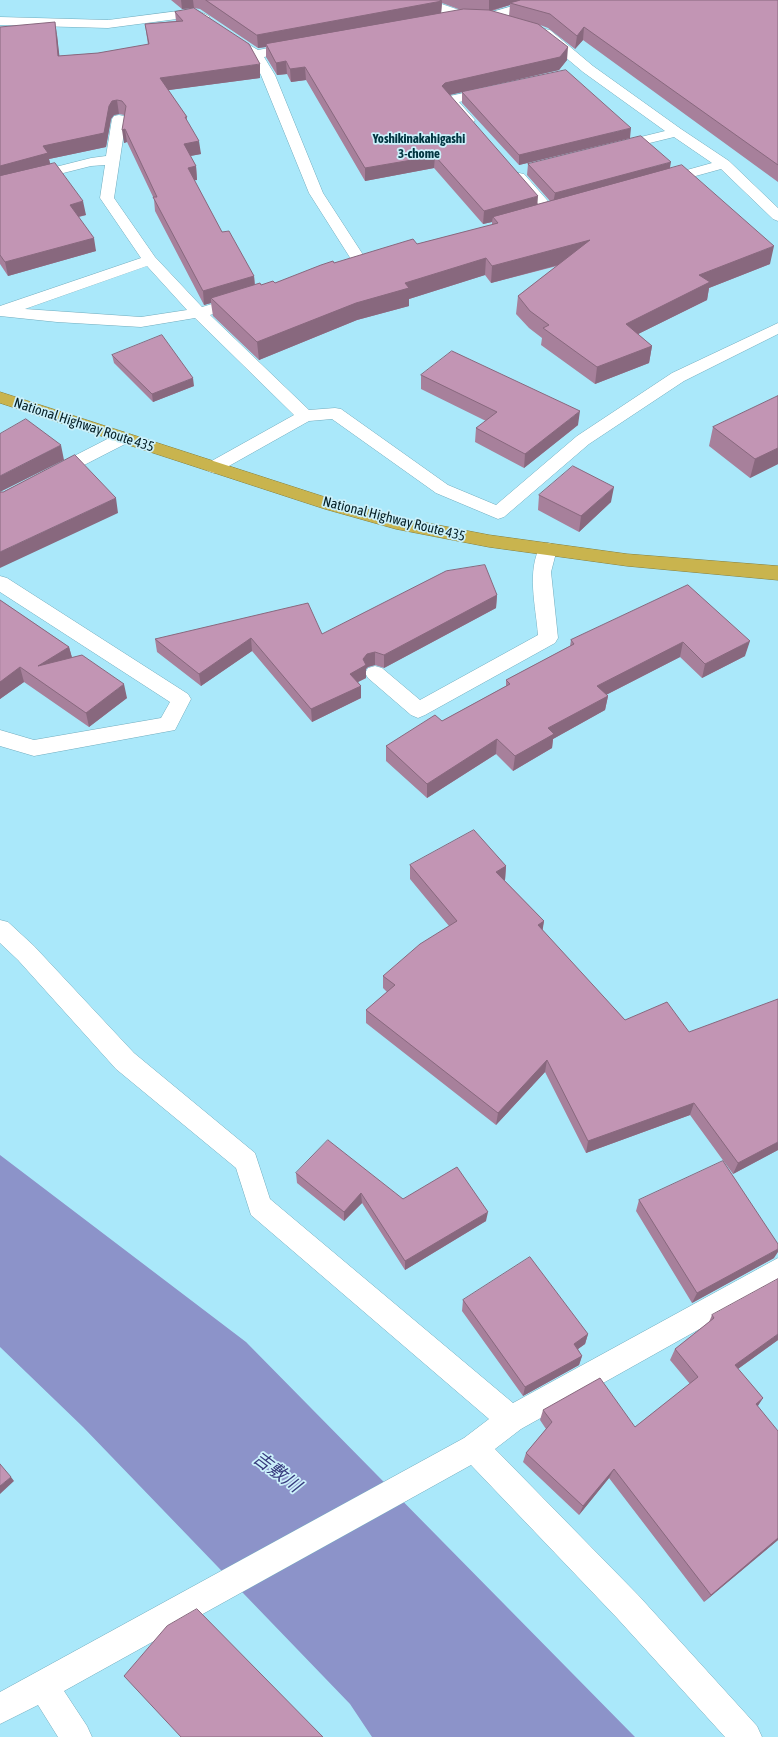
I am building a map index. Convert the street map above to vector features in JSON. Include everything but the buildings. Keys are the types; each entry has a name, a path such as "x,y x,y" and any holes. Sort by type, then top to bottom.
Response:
{"highway":[{"name":"National Highway Route 435","path":"0,397 214,468 331,505 396,523 489,541 626,560 778,573"}],"street":[{"path":"418,0 463,16"},
{"path":"490,17 546,0"},
{"path":"0,22 108,24 194,13 213,25"},
{"path":"440,20 463,16 490,17 513,24"},
{"path":"536,30 543,32 588,69 676,132 724,164 778,216"},
{"path":"238,42 256,54 268,75 316,193 353,266 376,260"},
{"path":"256,54 310,44"},
{"path":"573,72 588,69"},
{"path":"475,128 450,100 504,88"},
{"path":"119,119 108,198 150,260 199,314 305,416"},
{"path":"607,149 676,132"},
{"path":"0,185 91,162 113,160"},
{"path":"648,185 724,164"},
{"path":"530,168 512,170 550,212"},
{"path":"535,216 565,208"},
{"path":"2,311 150,260"},
{"path":"2,311 57,317 141,322 199,314 258,296"},
{"path":"214,468 305,416 335,414 442,489 498,513 584,440 678,377 778,328"},
{"path":"0,500 124,438"},
{"path":"375,673 418,710 548,638 542,572 548,549"},
{"path":"0,583 181,699 168,725 34,748 0,738"},
{"path":"0,929 26,953 125,1061 246,1161 260,1206 511,1419"},
{"path":"0,1709 474,1448 511,1419 778,1271"},
{"path":"474,1448 628,1607 746,1737"},
{"path":"43,1686 76,1737"}],"water":[{"name":"吉敷川","path":"0,1155 246,1342 635,1737 372,1737 350,1704 83,1427 0,1347"}],"district":[{"name":"Yoshikinakahigashi 3-chome","path":"419,146"}]}
